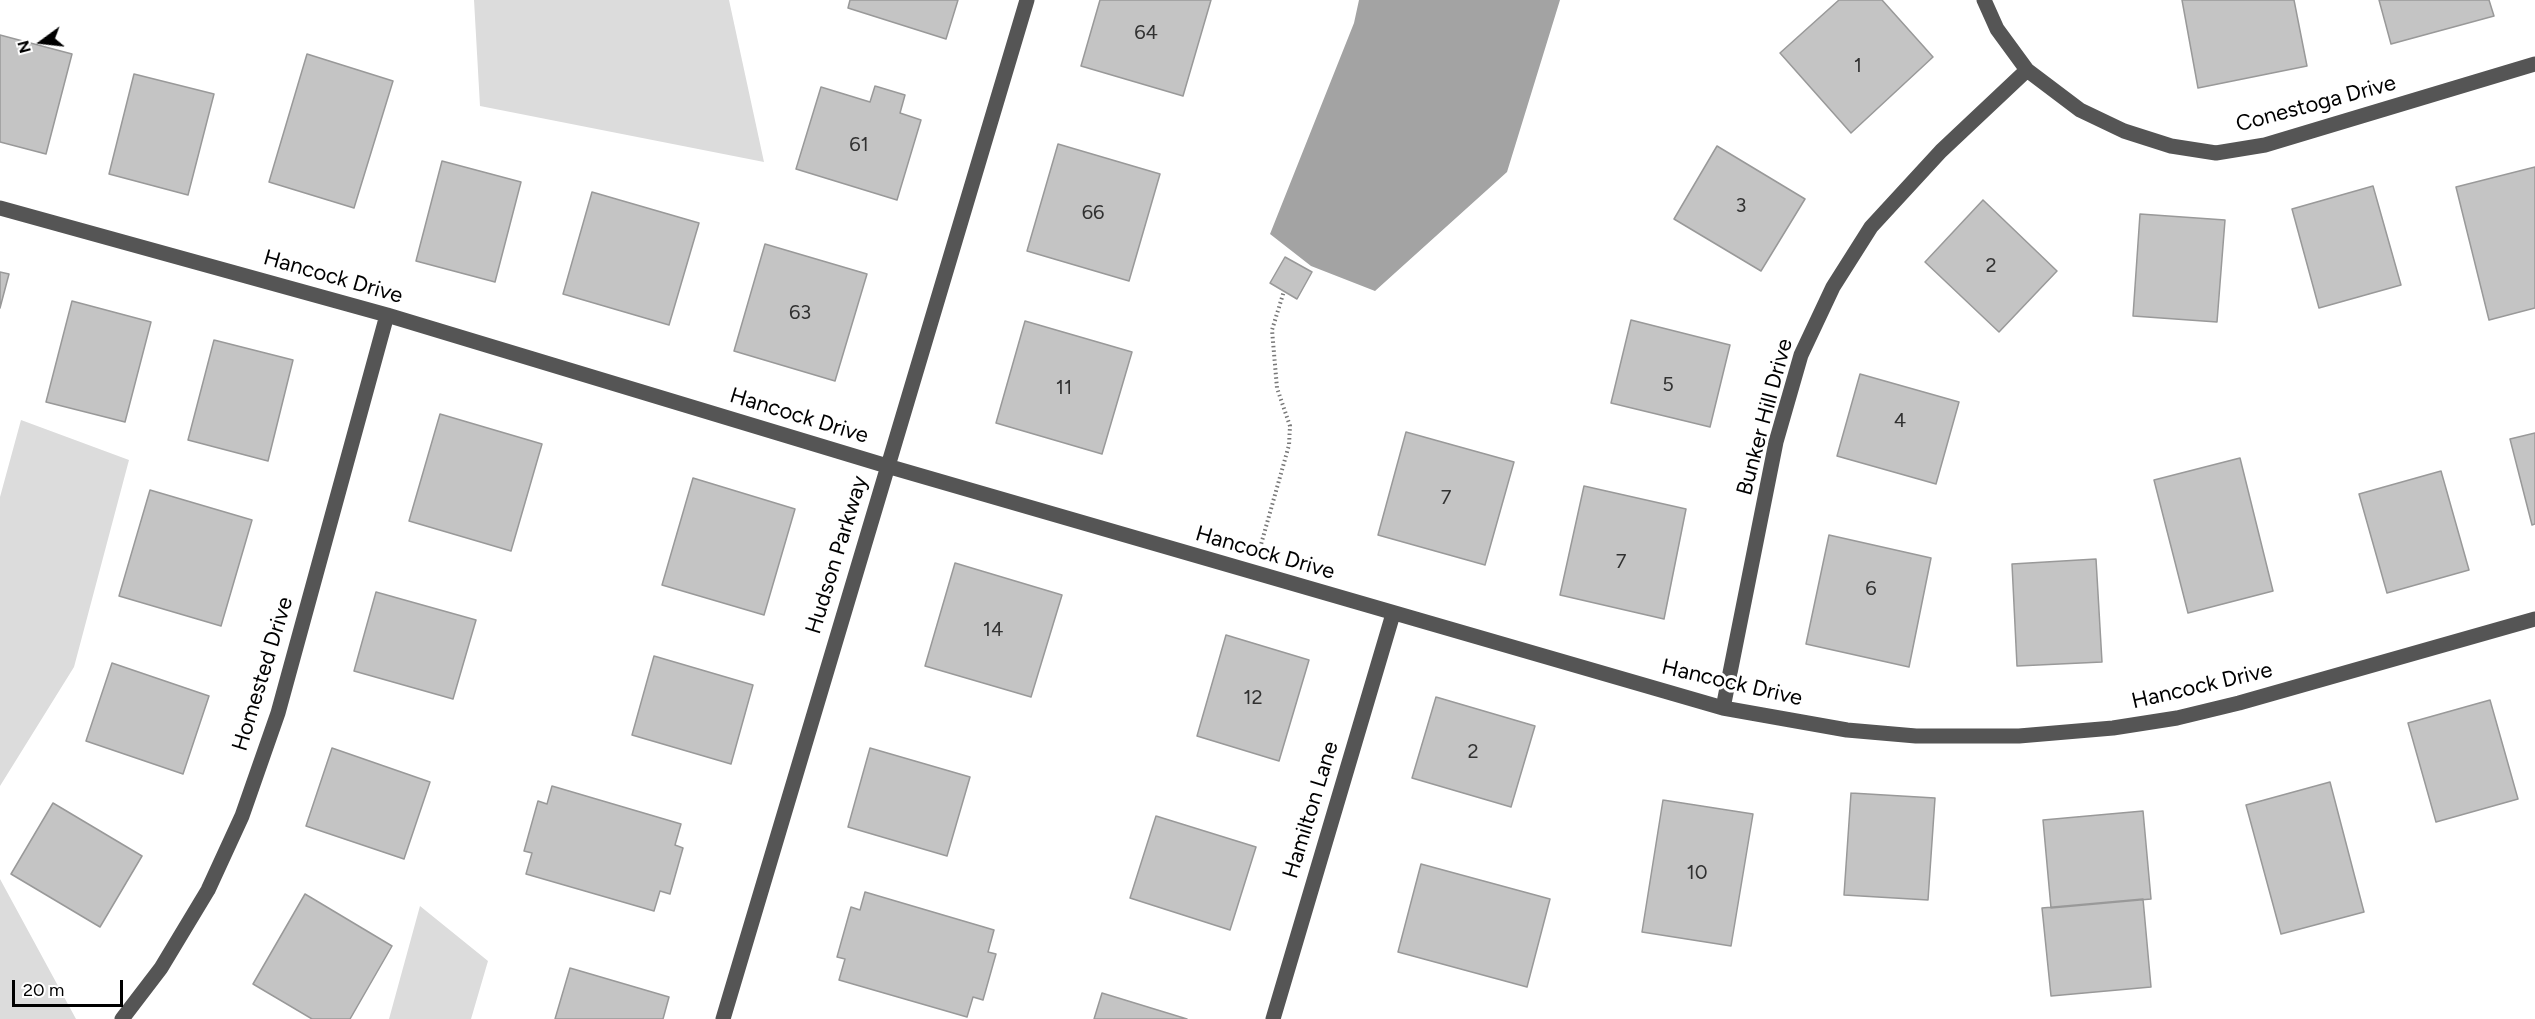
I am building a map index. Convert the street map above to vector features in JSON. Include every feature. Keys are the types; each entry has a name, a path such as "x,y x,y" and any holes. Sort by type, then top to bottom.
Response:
{"street":[{"name":"Hudson Parkway","path":"723,1019 1027,0"},
{"name":"Conestoga Drive","path":"1984,0 1997,29 2027,70 2080,110 2124,131 2171,146 2216,153 2265,145 2535,64"},
{"name":"Bunker Hill Drive","path":"1723,708 1776,441 1801,355 1833,287 1871,227 1941,151 2027,70"},
{"name":"Hancock Drive","path":"0,208 387,315 887,466 1723,708 1847,730 1916,736 2019,736 2113,728 2177,718 2239,703 2535,620"},
{"name":"Homested Drive","path":"122,1019 161,968 208,890 242,816 278,713 387,315"},
{"name":"Hamilton Lane","path":"1273,1019 1393,614"}],"path":[{"path":"1260,548 1289,445 1290,426 1278,388 1272,330 1284,291"}],"shaded area":[{"path":"474,0 729,0 764,162 480,106"},
{"path":"1359,0 1560,0 1507,172 1375,291 1311,266 1270,234 1354,23"},
{"path":"21,420 129,460 74,667 0,786 0,497"},
{"path":"0,879 76,1019 0,1019"},
{"path":"420,906 488,961 471,1019 389,1019"}],"building":[{"path":"850,0 958,0 946,39 848,8"},
{"path":"1100,0 1211,0 1183,96 1081,66"},
{"path":"1839,0 1882,0 1933,57 1851,133 1780,53"},
{"path":"2182,0 2294,0 2307,66 2198,88"},
{"path":"2379,0 2489,0 2494,16 2391,44"},
{"path":"0,35 72,54 46,154 0,142"},
{"path":"307,54 393,81 354,208 269,182"},
{"path":"134,74 214,94 188,195 109,174"},
{"path":"875,86 905,95 900,113 921,120 897,200 796,169 821,87 870,102"},
{"path":"1058,144 1160,174 1129,281 1027,251"},
{"path":"1717,146 1805,199 1761,271 1674,219"},
{"path":"442,161 521,182 495,282 416,261"},
{"path":"2535,167 2535,308 2489,320 2456,187"},
{"path":"2373,186 2401,285 2319,308 2292,209"},
{"path":"592,192 699,223 669,325 563,294"},
{"path":"1983,200 2057,271 1999,332 1925,262"},
{"path":"2140,214 2225,220 2217,322 2133,316"},
{"path":"765,244 867,274 835,381 734,351"},
{"path":"1285,257 1312,272 1297,299 1270,283"},
{"path":"0,272 9,274 0,308"},
{"path":"72,301 151,322 125,422 46,402"},
{"path":"1631,320 1730,345 1710,427 1611,403"},
{"path":"1025,321 1132,352 1102,454 996,423"},
{"path":"214,340 293,360 268,461 188,440"},
{"path":"1860,374 1959,402 1936,484 1837,456"},
{"path":"440,414 542,444 511,551 409,521"},
{"path":"1406,432 1514,462 1485,565 1378,535"},
{"path":"2535,433 2535,524 2532,525 2510,439"},
{"path":"2240,458 2273,591 2188,613 2154,480"},
{"path":"2441,471 2469,570 2387,593 2359,494"},
{"path":"693,478 795,509 764,615 662,585"},
{"path":"1584,486 1686,509 1664,619 1560,595"},
{"path":"150,490 252,520 221,626 119,596"},
{"path":"1829,535 1931,558 1909,667 1806,644"},
{"path":"2096,559 2102,662 2017,666 2012,564"},
{"path":"955,563 1062,595 1031,697 925,666"},
{"path":"376,592 476,620 453,699 354,671"},
{"path":"1226,635 1309,660 1279,761 1197,736"},
{"path":"654,656 753,685 731,764 632,735"},
{"path":"112,663 209,696 183,774 86,741"},
{"path":"1436,697 1535,726 1511,807 1412,778"},
{"path":"2490,700 2518,799 2436,822 2408,723"},
{"path":"332,748 430,782 404,859 306,826"},
{"path":"870,748 970,777 947,856 848,827"},
{"path":"2330,782 2364,912 2281,934 2246,805"},
{"path":"552,786 681,824 675,845 683,848 670,894 660,891 654,911 526,874 532,853 524,851 538,801 547,804"},
{"path":"1851,793 1935,798 1928,900 1844,895"},
{"path":"1663,800 1753,814 1731,946 1642,932"},
{"path":"53,803 142,856 100,927 11,874"},
{"path":"2143,811 2151,899 2051,908 2043,820"},
{"path":"1156,816 1256,847 1230,930 1130,898"},
{"path":"1421,864 1550,899 1527,987 1398,952"},
{"path":"865,892 994,930 988,952 996,954 983,1000 973,997 967,1017 839,980 845,959 837,957 851,907 860,910"},
{"path":"305,894 392,946 350,1019 312,1019 253,984"},
{"path":"2143,899 2151,987 2051,996 2042,908"},
{"path":"570,968 669,997 663,1019 555,1019"},
{"path":"1102,993 1187,1019 1094,1019"}]}
